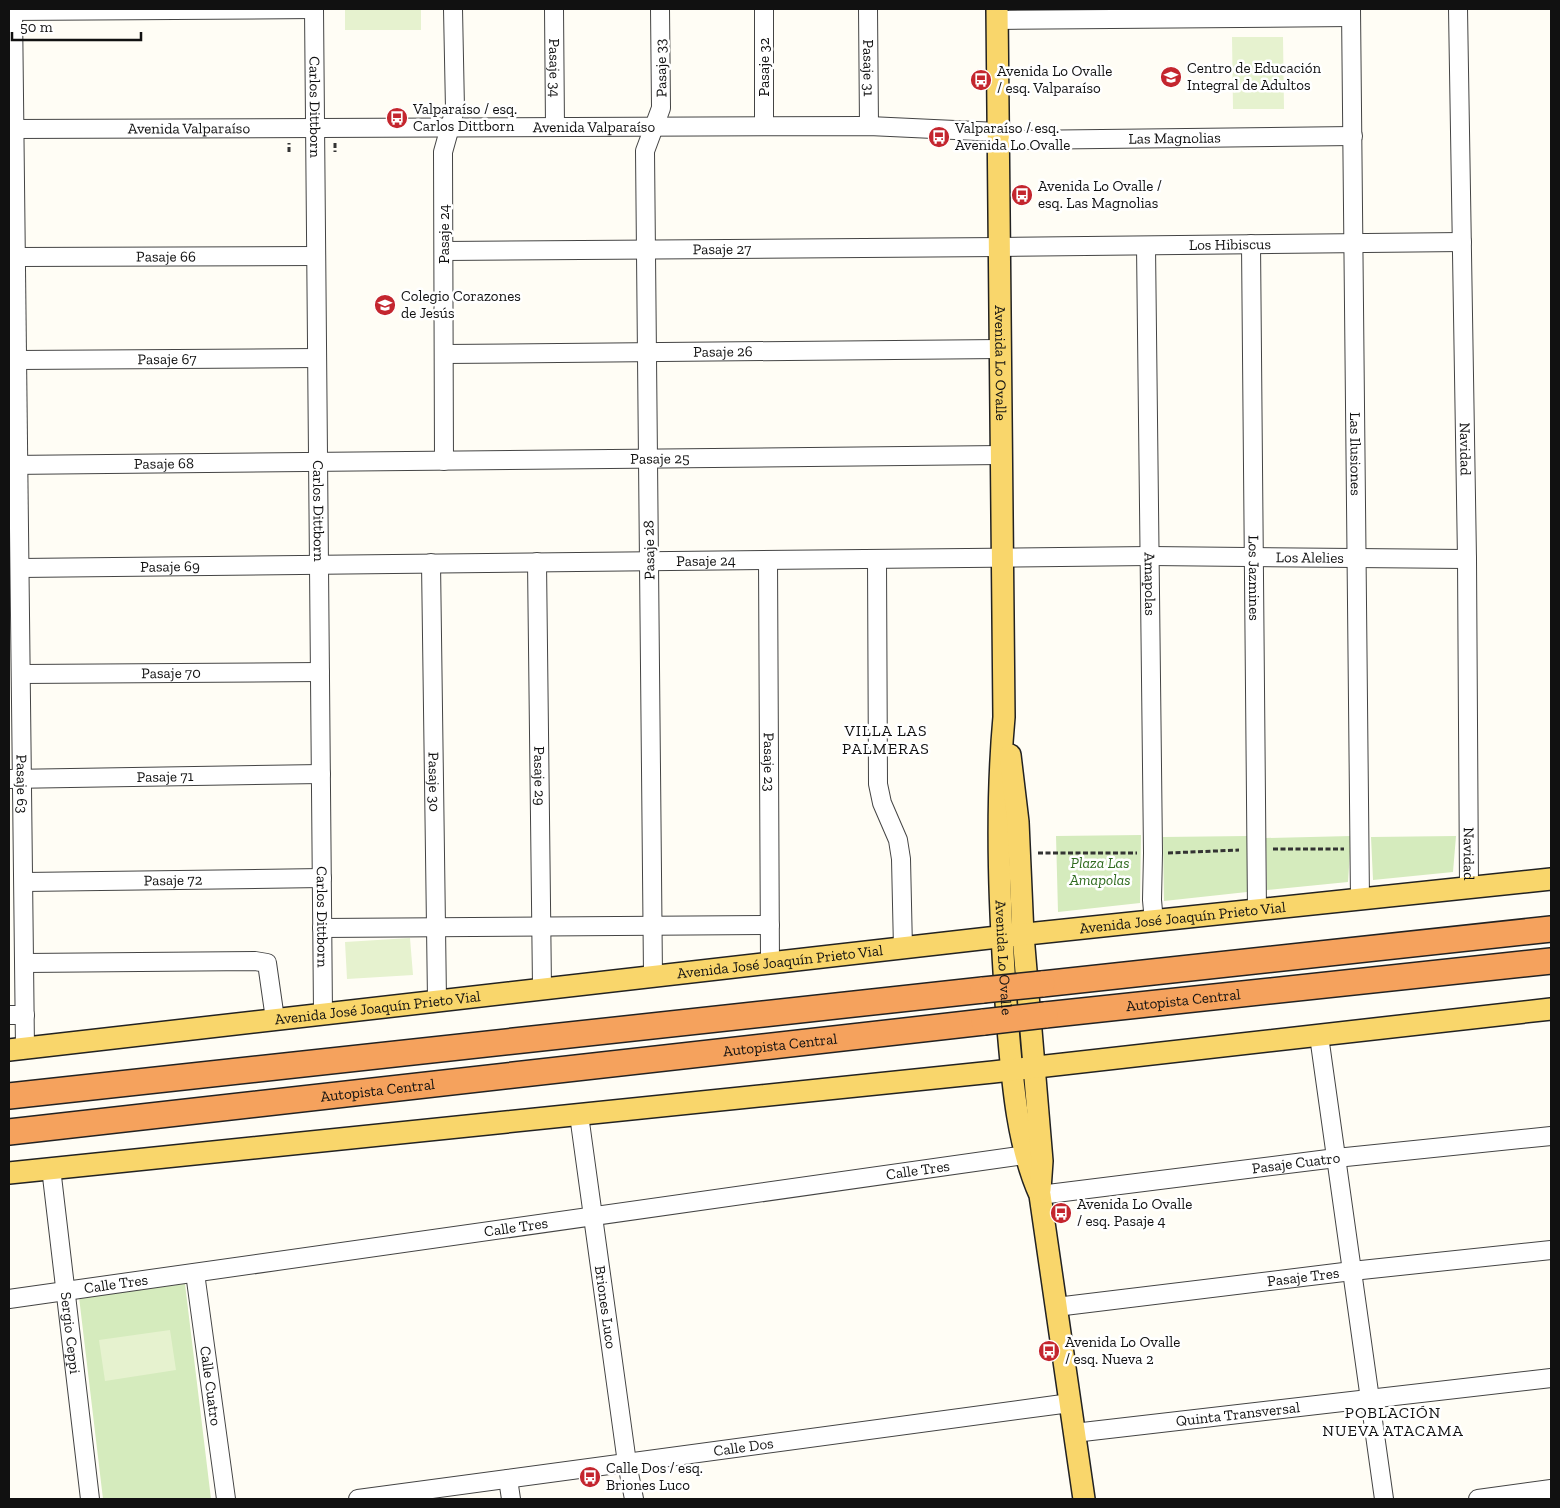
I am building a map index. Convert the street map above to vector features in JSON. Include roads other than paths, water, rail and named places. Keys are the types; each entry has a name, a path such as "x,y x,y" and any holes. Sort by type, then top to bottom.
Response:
{"highway":[{"path":"9,1096 1551,929"},
{"name":"Autopista Central","path":"9,1132 984,1022 1551,961"}],"main road":[{"name":"Avenida Lo Ovalle","path":"997,15 1004,717 999,785 1001,938 1012,1070 1025,1156 1031,1176 1040,1195"},
{"name":"Avenida Lo Ovalle","path":"1004,717 1018,822 1024,935 1042,1161 1040,1195 1084,1499"},
{"name":"Avenida José Joaquín Prieto Vial","path":"17,1049 542,988 1551,879"},
{"path":"9,1173 1012,1070 1551,1009"}],"street":[{"path":"12,10 314,9"},
{"name":"Carlos Dittborn","path":"314,9 323,1013"},
{"name":"Pasaje 24","path":"444,461 444,152 454,109 454,9"},
{"name":"Pasaje 34","path":"554,9 555,127"},
{"name":"Pasaje 33","path":"654,126 661,108 660,9"},
{"name":"Pasaje 32","path":"764,9 764,126"},
{"name":"Pasaje 31","path":"868,9 869,126"},
{"name":"Navidad","path":"1458,9 1467,559 1469,888"},
{"name":"Pasaje 63","path":"12,10 12,129 17,360 14,465 20,568 21,674 16,779 24,882 25,963 17,1015 17,1049"},
{"path":"997,15 1351,13"},
{"name":"Las Ilusiones","path":"1351,13 1360,900"},
{"name":"Pasaje 28","path":"653,976 645,151 654,126"},
{"name":"Avenida Valparaíso","path":"12,129 869,126 998,132"},
{"name":"Las Magnolias","path":"998,132 1012,140 1353,136"},
{"name":"Los Hibiscus","path":"1000,247 1462,242"},
{"name":"Los Jazmines","path":"1251,244 1257,911"},
{"name":"Amapolas","path":"1146,246 1152,900 1154,922"},
{"name":"Pasaje 27","path":"444,251 1000,247"},
{"name":"Pasaje 66","path":"16,257 316,256"},
{"name":"Pasaje 26","path":"444,354 1000,350"},
{"name":"Pasaje 67","path":"17,360 317,358"},
{"name":"Pasaje 25","path":"318,462 1002,455"},
{"name":"Pasaje 68","path":"14,465 318,462"},
{"name":"Los Alelies","path":"1003,559 1150,556 1467,559"},
{"name":"Pasaje 24","path":"319,564 1003,559"},
{"name":"Pasaje 23","path":"768,560 770,964"},
{"path":"877,560 878,784 882,803 898,840 902,858 903,949"},
{"name":"Pasaje 29","path":"538,562 542,988"},
{"name":"Pasaje 30","path":"431,563 437,1000"},
{"name":"Pasaje 69","path":"20,568 319,564"},
{"name":"Pasaje 70","path":"21,674 320,672"},
{"name":"Pasaje 71","path":"16,779 321,774"},
{"name":"Pasaje 72","path":"24,882 322,878"},
{"path":"322,928 770,925"},
{"path":"25,963 255,961 267,963 275,1019"},
{"path":"1318,1036 1384,1499"},
{"name":"Briones Luco","path":"579,1115 626,1463 634,1499"},
{"name":"Pasaje Cuatro","path":"1040,1195 1336,1158 1551,1136"},
{"name":"Calle Tres","path":"9,1299 1025,1156"},
{"name":"Sergio Ceppi","path":"51,1168 90,1499"},
{"name":"Pasaje Tres","path":"1056,1307 1352,1271 1551,1250"},
{"name":"Calle Cuatro","path":"195,1273 226,1499"},
{"name":"Quinta Transversal","path":"1074,1433 1551,1378"},
{"name":"Calle Dos","path":"358,1499 1070,1403"},
{"path":"508,1479 511,1499"},
{"path":"1478,1499 1551,1489"}],"place":[{"name":"Centro de Educación Integral de Adultos","path":"1171,77"},
{"name":"Avenida Lo Ovalle / esq. Valparaíso","path":"981,80"},
{"name":"Valparaíso / esq. Carlos Dittborn","path":"397,118"},
{"name":"Valparaíso / esq. Avenida Lo Ovalle","path":"939,137"},
{"name":"Avenida Lo Ovalle / esq. Las Magnolias","path":"1022,195"},
{"name":"Colegio Corazones de Jesús","path":"385,305"},
{"name":"Avenida Lo Ovalle / esq. Pasaje 4","path":"1061,1213"},
{"name":"Avenida Lo Ovalle / esq. Nueva 2","path":"1049,1351"},
{"name":"Calle Dos / esq. Briones Luco","path":"590,1477"}],"district":[{"name":"VILLA LAS PALMERAS","path":"886,739"},
{"name":"POBLACIÓN NUEVA ATACAMA","path":"1393,1421"}],"park label":[{"name":"Plaza Las Amapolas","path":"1100,872"}]}
